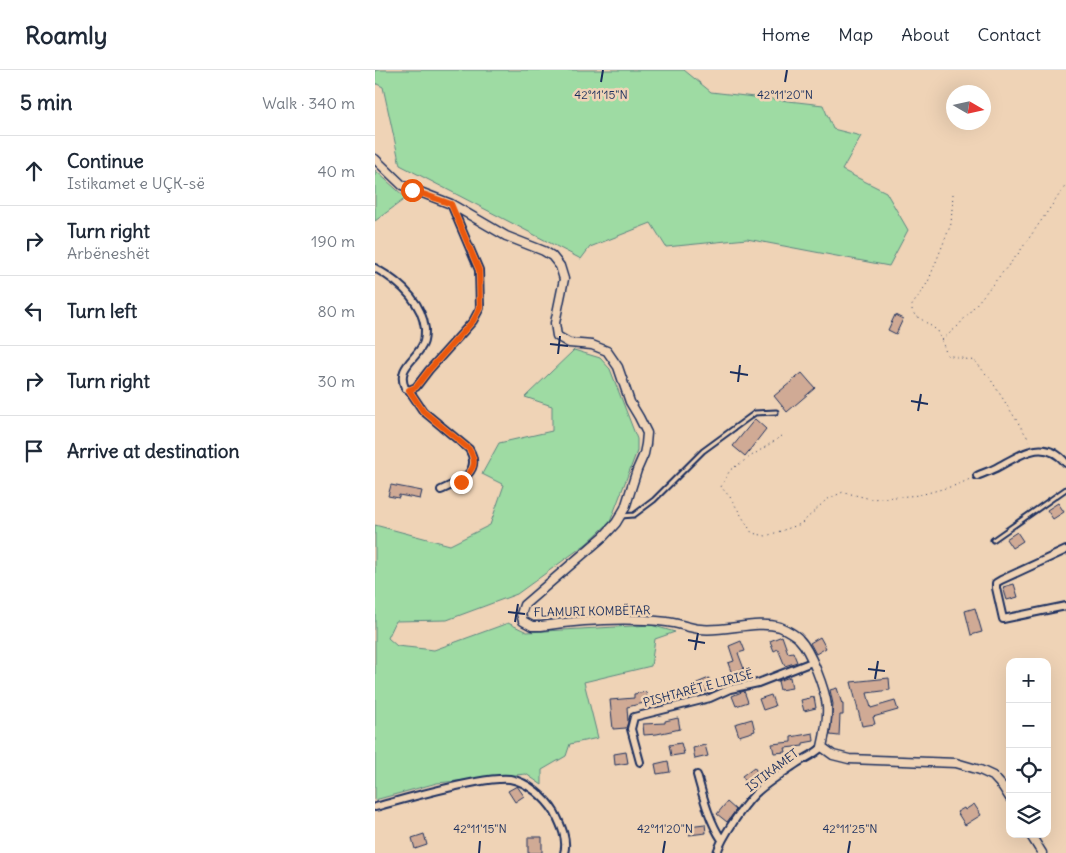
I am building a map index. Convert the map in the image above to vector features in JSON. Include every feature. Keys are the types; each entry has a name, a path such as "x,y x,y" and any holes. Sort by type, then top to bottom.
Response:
{"street":[{"path":"375,159 402,185 451,204 479,270 480,308 473,321 416,387 409,390"},
{"name":"FLAMURI KOMBËTAR","path":"451,204 506,236 552,256 560,266 564,279 555,322 557,336 569,343 591,345 607,351 618,367 630,402 647,434 644,454 625,508 620,516 605,536 523,605 521,614 523,621 532,626 619,619 669,622 691,629 706,630 754,626 780,627 799,639 812,662 824,691 827,707 822,747"},
{"path":"375,268 398,284 413,299 423,316 424,344 405,368 403,382 405,388 409,390 423,411 469,449 474,456 474,464 461,482 441,490"},
{"path":"977,476 996,468 1018,454 1035,450 1059,454 1066,463"},
{"path":"1066,550 1001,580 997,583 996,588 1003,619 1066,606"},
{"name":"PISHTARËT E LIRISË","path":"640,762 631,729 634,717 710,698 730,689 758,683 812,662"},
{"path":"822,747 833,755 849,759 956,763 993,776 1007,793"},
{"name":"ISTIKAMET","path":"717,853 722,840 755,794 822,747"},
{"path":"697,775 706,806 717,834 722,840"},
{"path":"375,807 458,785 497,778 512,779 531,787 554,811 561,826 566,846 563,853"},
{"path":"1033,838 1042,853"}],"lane":[{"path":"620,516 634,515 654,500 703,452 755,413 776,412"},
{"path":"993,540 1066,489"}],"path":[{"path":"942,340 958,326 1018,254 1066,185"},
{"path":"953,194 951,224 929,282 911,307 914,314 938,331 947,355 975,361 991,380 1035,450"},
{"path":"782,436 730,470 721,486 730,496 751,533 766,536 801,524 826,500 843,492 871,499 920,495 957,485 977,476"}],"green space":[{"path":"375,70 684,70 711,92 823,105 833,129 861,136 842,170 886,192 908,230 889,266 747,239 666,247 651,223 590,247 581,259 400,165 383,87 375,83"},
{"path":"375,170 406,198 375,221"},
{"path":"574,350 600,358 610,369 637,439 637,451 610,522 586,544 517,594 447,620 396,621 388,638 397,646 434,650 508,623 527,632 651,625 675,632 655,639 651,666 584,682 598,738 570,744 566,756 542,770 542,785 526,774 437,783 375,800 375,525 450,545 490,525 504,485 482,474 499,443 552,431 552,406 525,397"}],"building":[{"path":"895,315 903,319 896,334 888,330"},
{"path":"802,373 815,388 787,412 774,396"},
{"path":"755,419 766,429 745,456 733,446"},
{"path":"391,485 422,491 420,499 399,495 399,498 388,496"},
{"path":"1058,503 1064,512 1053,519 1047,510"},
{"path":"1017,532 1023,541 1012,548 1006,539"},
{"path":"1014,584 1018,597 1007,600 1003,587"},
{"path":"975,608 982,632 971,635 965,611"},
{"path":"782,636 788,653 793,652 797,662 785,666 778,649 774,651 770,641"},
{"path":"820,637 826,648 816,654 810,643"},
{"path":"741,641 745,651 738,653 744,669 732,674 728,663 734,661 729,646"},
{"path":"790,677 792,688 780,690 778,681"},
{"path":"709,678 713,689 701,693 697,683"},
{"path":"889,678 890,690 867,693 871,708 895,701 898,710 873,717 875,724 862,726 851,682"},
{"path":"837,688 843,704 843,715 840,715 839,736 830,735 833,704 830,690"},
{"path":"744,691 748,702 736,706 732,696"},
{"path":"646,692 648,702 627,707 628,722 626,728 613,729 610,700 634,698 634,694"},
{"path":"771,695 775,706 763,710 759,699"},
{"path":"814,697 816,708 804,711 801,700"},
{"path":"678,718 680,729 644,735 643,724 665,723 665,721"},
{"path":"752,719 755,731 739,736 735,724"},
{"path":"813,733 814,741 803,743 803,746 785,748 786,752 774,753 772,744 791,742 791,737"},
{"path":"681,743 684,754 671,756 669,745"},
{"path":"705,745 708,756 695,759 693,748"},
{"path":"626,752 628,763 615,765 614,754"},
{"path":"668,761 670,772 657,774 655,764"},
{"path":"754,767 763,781 751,789 742,776"},
{"path":"517,786 524,796 515,802 508,791"},
{"path":"727,802 736,810 727,822 717,814"},
{"path":"974,804 981,815 965,825 957,812 964,808 965,810"},
{"path":"705,824 706,833 689,835 688,826"},
{"path":"424,834 427,845 415,849 412,838"},
{"path":"528,837 542,837 542,853 528,853"}],"route":[{"path":"412,190 451,204 479,270 480,308 473,321 416,387 409,390 423,411 469,449 474,456 474,464 461,482"}]}
